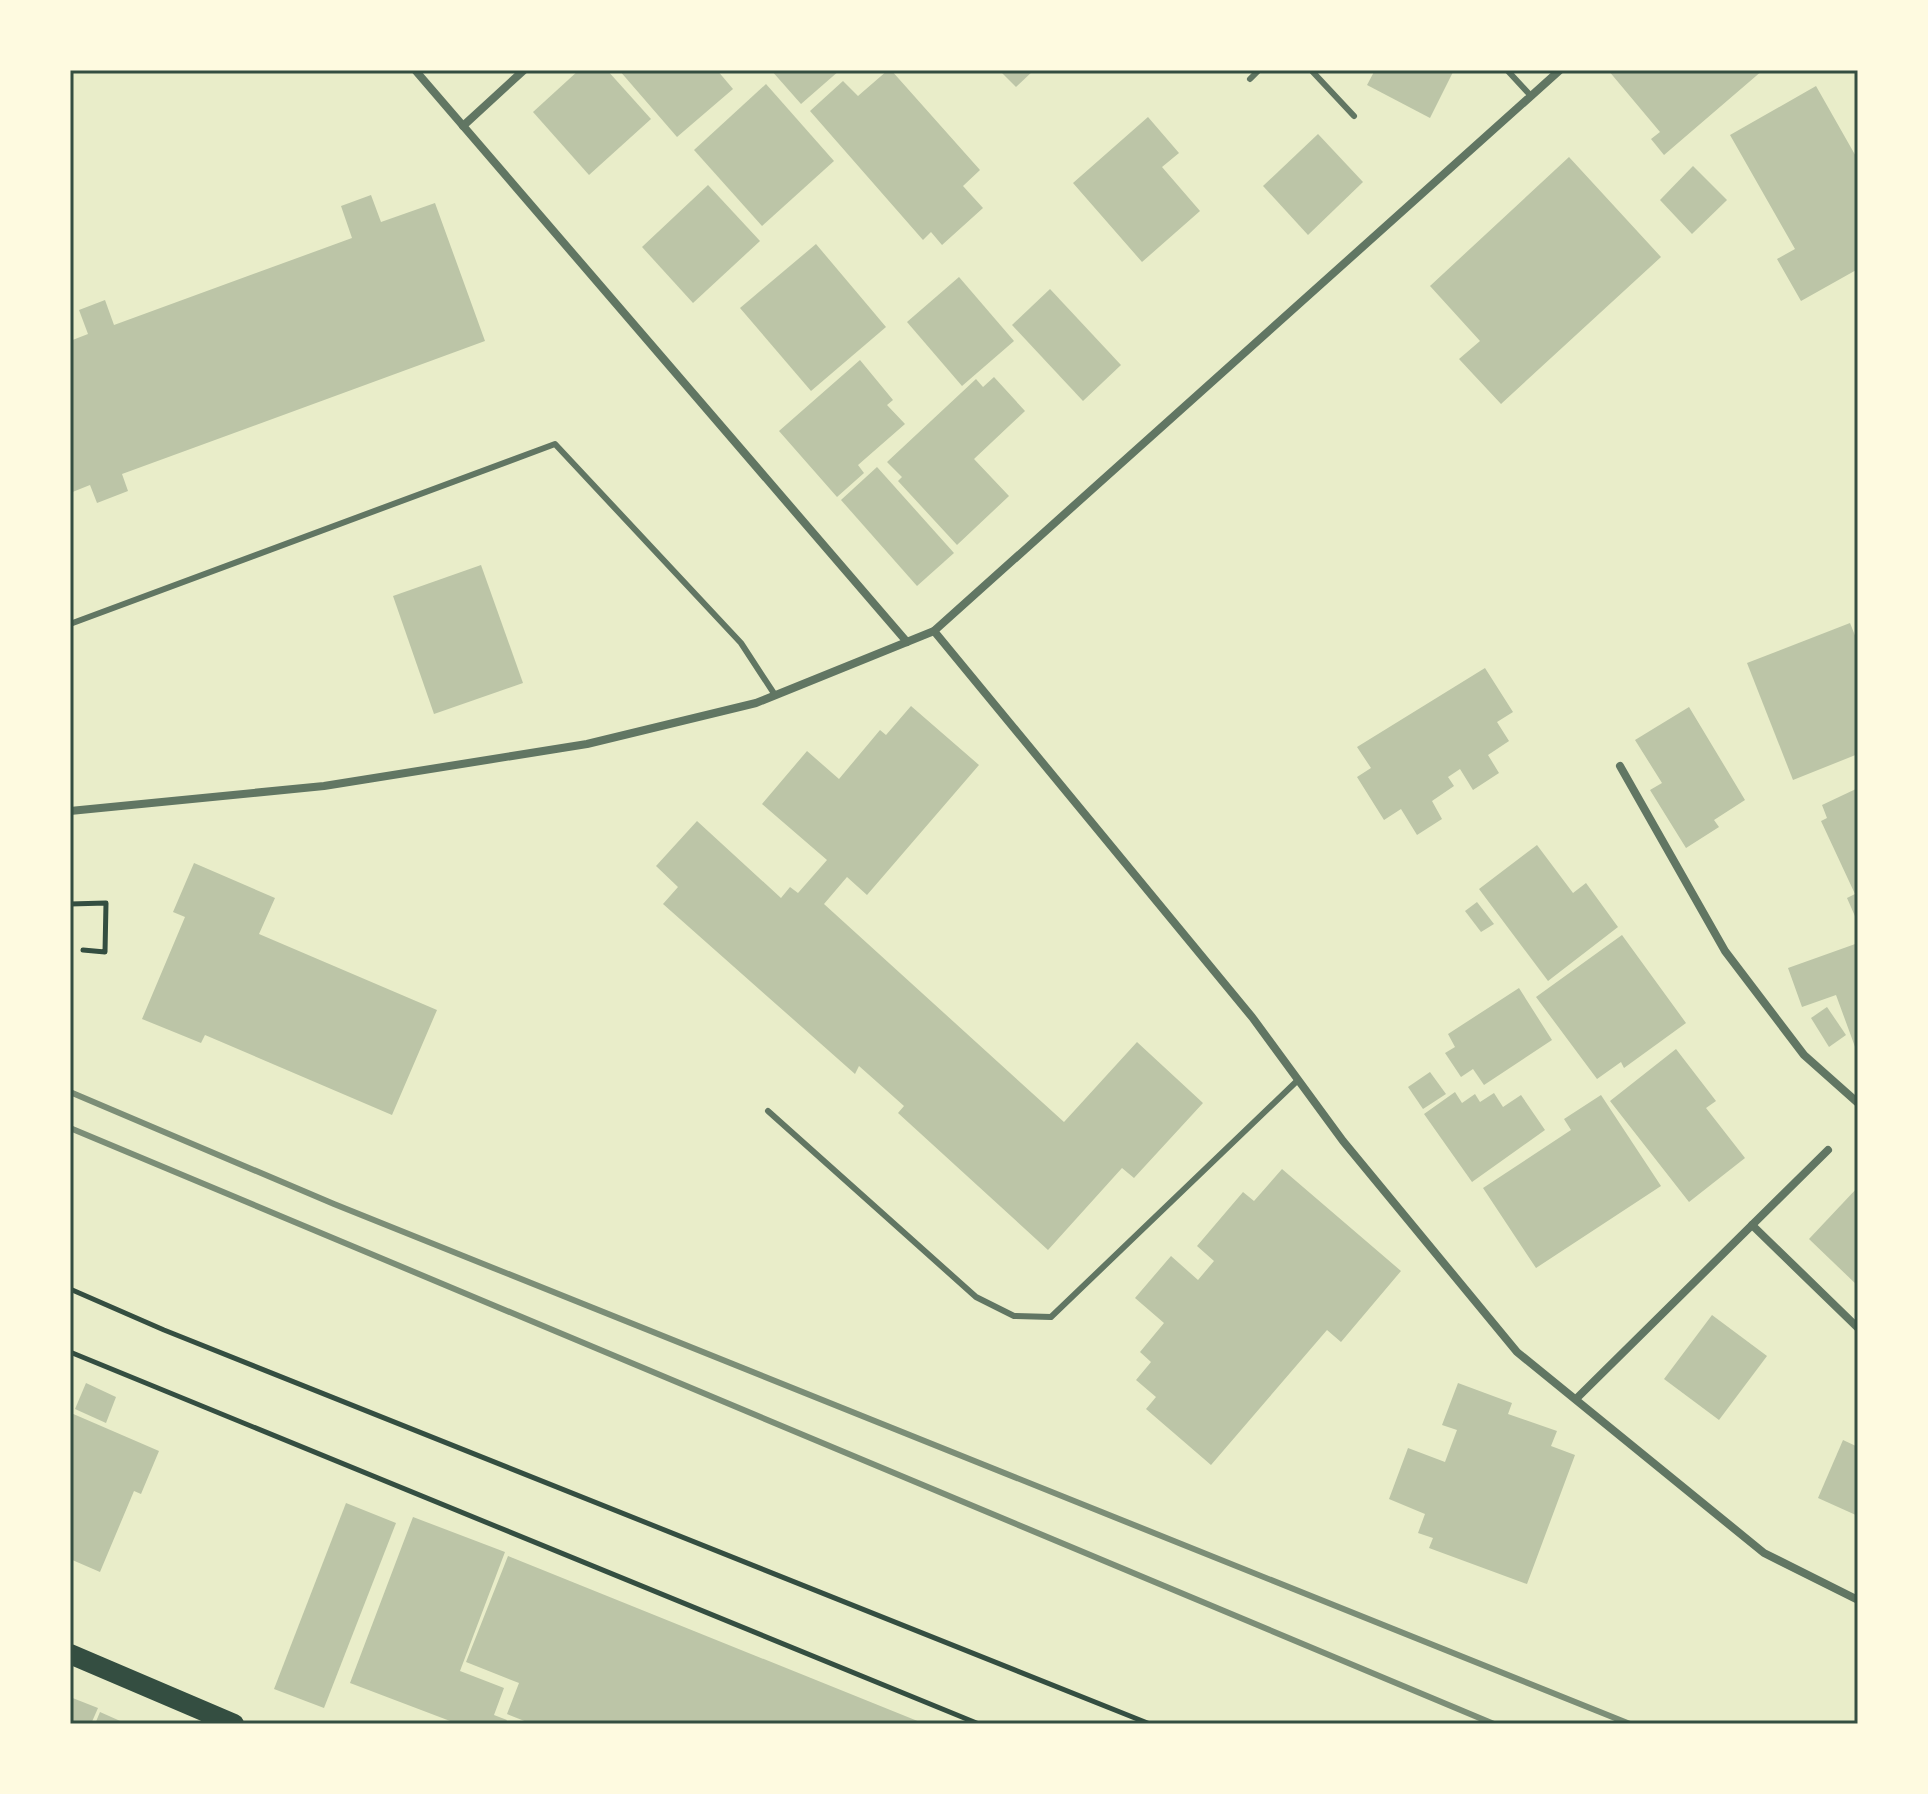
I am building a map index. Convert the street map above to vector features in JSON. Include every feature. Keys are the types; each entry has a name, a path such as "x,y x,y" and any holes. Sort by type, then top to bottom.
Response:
{"main road":[{"path":"70,1654 234,1724"}],"street":[{"path":"415,70 907,642"},
{"path":"463,126 524,70"},
{"path":"70,811 324,786 587,744 756,703 934,631 1560,70"},
{"path":"934,631 1252,1017 1343,1141 1517,1352 1764,1553 1858,1600"},
{"path":"1620,766 1725,951 1804,1055 1858,1103"},
{"path":"1576,1399 1828,1150"},
{"path":"1752,1225 1858,1328"}],"lane":[{"path":"1250,79 1259,70"},
{"path":"1311,70 1354,116"},
{"path":"1507,70 1531,96"},
{"path":"70,624 555,444 741,643 775,695"},
{"path":"768,1111 976,1297 1014,1316 1051,1317 1298,1080"}],"path":[{"path":"70,904 106,903 105,952 83,950"},
{"path":"70,1289 164,1330 1150,1724"},
{"path":"70,1352 979,1724"}],"building":[{"path":"579,70 607,70 651,119 589,175 533,112"},
{"path":"619,70 717,70 733,89 677,137"},
{"path":"771,70 840,70 801,104"},
{"path":"888,70 980,170 963,186 983,208 942,245 931,232 923,240 810,111 843,81 858,96"},
{"path":"999,70 1034,70 1016,87"},
{"path":"1375,70 1453,72 1430,118 1367,85"},
{"path":"1608,70 1763,70 1664,155 1651,139 1660,132"},
{"path":"766,84 834,161 762,226 694,150"},
{"path":"1816,86 1858,160 1858,269 1801,301 1777,259 1795,249 1730,135"},
{"path":"1148,117 1179,153 1162,167 1200,211 1142,262 1073,183"},
{"path":"1318,134 1363,182 1308,235 1263,186"},
{"path":"1569,157 1661,257 1501,404 1459,359 1480,341 1430,286"},
{"path":"1693,166 1727,200 1692,234 1660,200"},
{"path":"708,185 760,241 693,303 642,247"},
{"path":"371,195 381,222 435,203 485,341 122,474 128,491 97,503 90,485 70,493 70,341 88,334 79,310 105,300 114,325 352,238 341,206"},
{"path":"816,244 886,327 811,391 740,308"},
{"path":"959,277 1014,341 962,386 907,322"},
{"path":"1050,289 1121,365 1083,401 1012,325"},
{"path":"860,360 893,400 887,405 905,424 858,465 864,473 837,497 779,431"},
{"path":"994,377 1025,411 974,459 1009,496 957,545 898,481 902,477 887,462 976,379 983,387"},
{"path":"877,467 954,553 917,586 841,500"},
{"path":"481,565 523,683 434,714 393,596"},
{"path":"1850,623 1858,643 1858,754 1793,780 1747,663"},
{"path":"1485,668 1513,712 1497,722 1509,741 1488,755 1499,773 1473,790 1460,769 1448,777 1454,786 1432,801 1442,819 1417,835 1401,809 1384,820 1357,777 1371,768 1357,747"},
{"path":"911,706 979,765 867,895 847,877 824,904 1064,1122 1137,1042 1203,1103 1134,1178 1122,1168 1048,1250 898,1113 904,1106 859,1066 855,1074 663,904 678,887 656,866 697,821 781,898 790,887 798,893 827,860 762,804 807,751 839,779 880,730 886,735"},
{"path":"1689,707 1745,800 1714,820 1719,827 1686,848 1650,790 1662,783 1635,740"},
{"path":"1858,788 1858,923 1847,898 1855,894 1821,821 1827,818 1822,805"},
{"path":"1537,845 1573,893 1586,883 1618,927 1548,981 1479,889"},
{"path":"194,863 275,898 259,934 437,1010 392,1115 205,1035 201,1043 142,1019 185,917 173,912"},
{"path":"1477,902 1494,924 1481,932 1465,911"},
{"path":"1622,935 1686,1023 1624,1068 1621,1062 1597,1079 1536,997"},
{"path":"1858,943 1858,1055 1836,995 1802,1007 1788,968"},
{"path":"1519,988 1552,1040 1484,1085 1473,1069 1461,1077 1445,1053 1455,1047 1448,1034"},
{"path":"1827,1007 1846,1035 1829,1047 1811,1018"},
{"path":"1676,1049 1716,1101 1706,1108 1745,1158 1689,1202 1610,1101"},
{"path":"1430,1072 1446,1094 1423,1109 1408,1087"},
{"path":"1455,1092 1462,1103 1475,1094 1480,1102 1494,1093 1503,1107 1521,1095 1545,1130 1472,1182 1424,1114"},
{"path":"1601,1095 1661,1186 1536,1268 1483,1188 1571,1130 1564,1119"},
{"path":"1282,1169 1401,1271 1341,1342 1327,1330 1211,1465 1146,1409 1156,1397 1136,1380 1151,1362 1140,1352 1164,1323 1135,1298 1171,1256 1198,1280 1214,1261 1197,1246 1243,1192 1254,1201"},
{"path":"1858,1187 1858,1286 1809,1239"},
{"path":"1712,1315 1767,1356 1719,1420 1664,1379"},
{"path":"86,1383 116,1397 106,1423 75,1409"},
{"path":"1458,1383 1512,1403 1508,1414 1557,1431 1551,1446 1575,1455 1527,1584 1429,1548 1433,1538 1418,1533 1425,1514 1389,1499 1408,1448 1445,1462 1457,1430 1442,1425"},
{"path":"71,1413 159,1451 141,1494 134,1491 100,1572 70,1559"},
{"path":"1843,1440 1858,1447 1858,1516 1818,1498"},
{"path":"346,1503 396,1523 324,1708 274,1689"},
{"path":"413,1517 505,1552 460,1671 504,1688 494,1715 507,1720 505,1724 458,1724 350,1683"},
{"path":"508,1556 925,1724 532,1724 507,1714 519,1683 466,1662"},
{"path":"70,1697 98,1708 91,1724 70,1724"},
{"path":"100,1712 127,1724 95,1724"}],"railway":[{"path":"70,1092 334,1204 1630,1724"},
{"path":"70,1128 1494,1724"}]}
